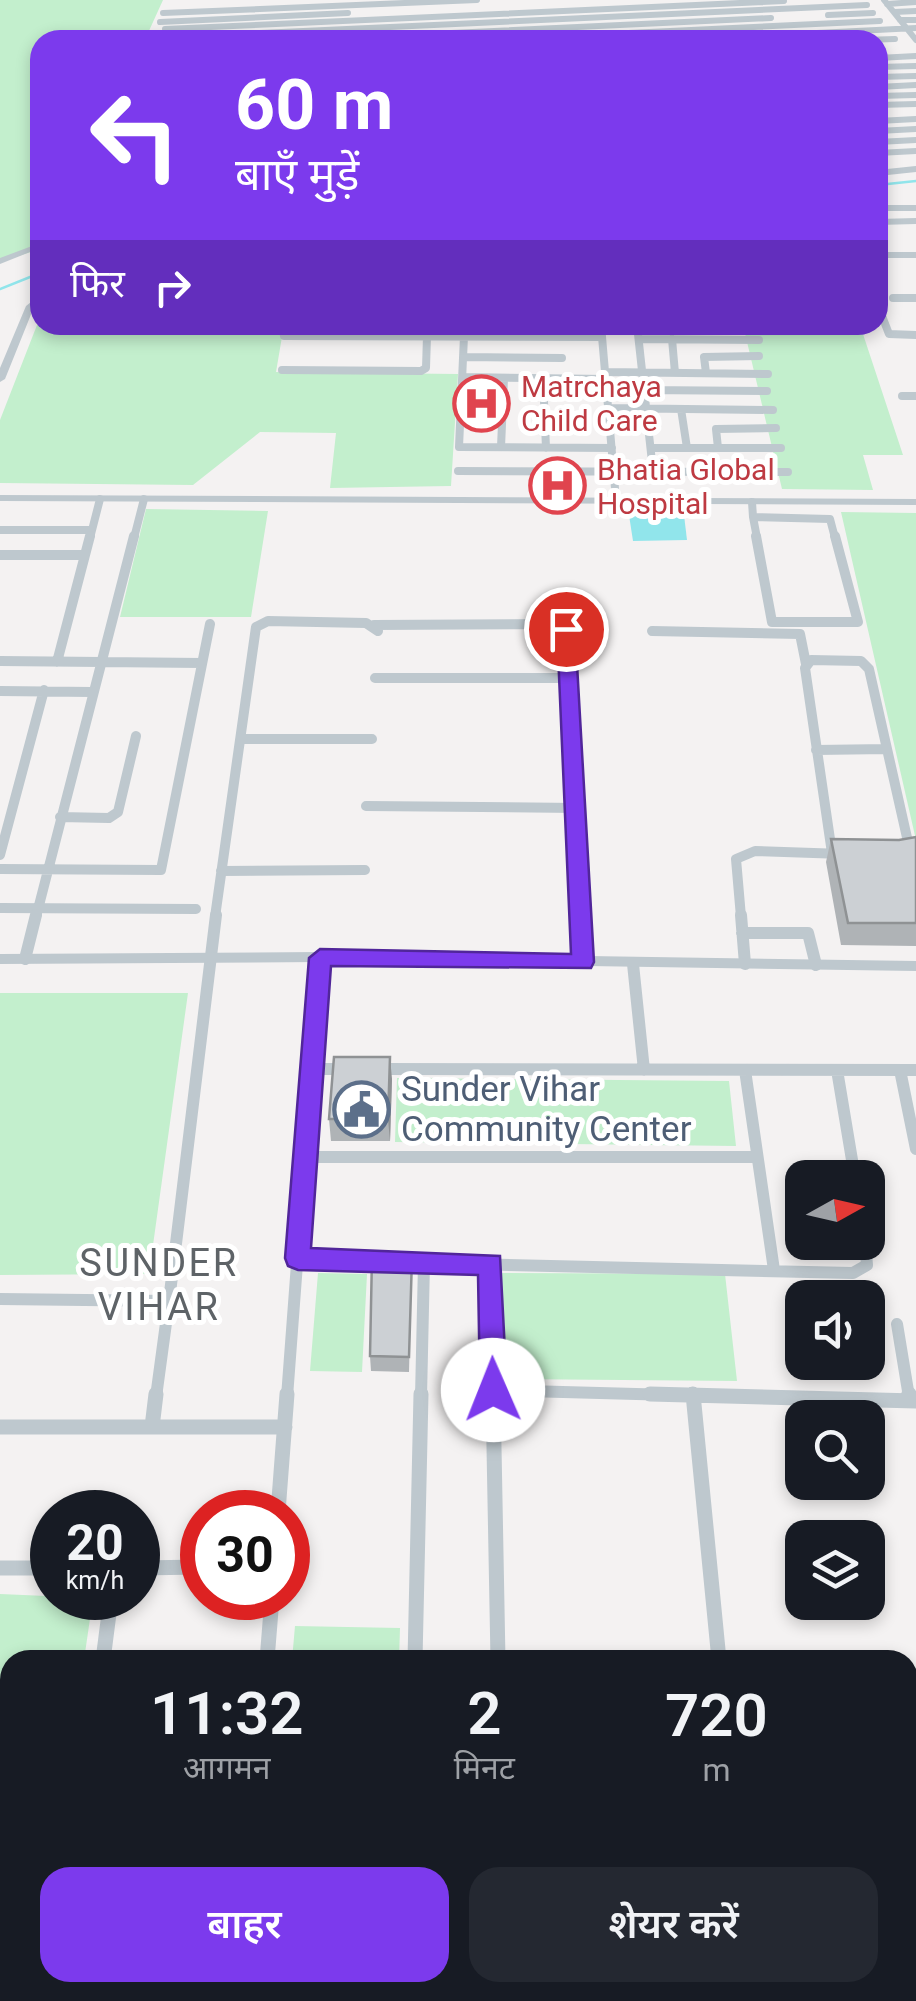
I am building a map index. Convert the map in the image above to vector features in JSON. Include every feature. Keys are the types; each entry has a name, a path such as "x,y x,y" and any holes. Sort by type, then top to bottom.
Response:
{"street":[{"path":"160,22 165,29 296,20 477,0"},
{"path":"525,0 537,29"},
{"path":"233,30 296,20 350,3 530,13 643,4 808,0"},
{"path":"760,1 779,30"},
{"path":"532,30 865,2 886,30 907,28"},
{"path":"886,2 916,2"},
{"path":"886,2 915,35"},
{"path":"160,22 166,6 409,30"},
{"path":"894,12 916,11"},
{"path":"828,15 874,13"},
{"path":"478,30 771,18"},
{"path":"160,22 296,20"},
{"path":"900,20 916,20"},
{"path":"720,30 880,21"},
{"path":"616,25 618,30"},
{"path":"537,29 548,30"},
{"path":"888,39 895,39"},
{"path":"888,57 916,56"},
{"path":"888,67 916,66"},
{"path":"888,77 916,76"},
{"path":"888,86 916,85"},
{"path":"888,95 916,94"},
{"path":"888,105 916,104"},
{"path":"888,120 916,119"},
{"path":"888,131 916,129"},
{"path":"888,141 916,140"},
{"path":"888,152 916,151"},
{"path":"888,172 916,169"},
{"path":"888,208 916,208"},
{"path":"888,222 916,222"},
{"path":"0,260 30,249"},
{"path":"888,255 916,255"},
{"path":"894,298 916,298"},
{"path":"0,378 30,306"},
{"path":"888,330 890,334 916,336"},
{"path":"281,335 602,337 616,500"},
{"path":"638,335 653,472"},
{"path":"282,370 421,372 426,368 428,336"},
{"path":"464,336 459,447 612,448"},
{"path":"561,337 563,379"},
{"path":"638,339 759,340"},
{"path":"672,339 675,373"},
{"path":"706,373 704,357 760,356"},
{"path":"463,357 562,358"},
{"path":"463,378 563,379 642,372 768,374"},
{"path":"502,447 504,378"},
{"path":"543,378 546,448"},
{"path":"644,390 767,392"},
{"path":"902,396 916,396"},
{"path":"608,408 772,410"},
{"path":"681,409 688,448"},
{"path":"718,448 716,429 776,428"},
{"path":"650,448 781,448"},
{"path":"458,471 788,472"},
{"path":"0,498 916,502"},
{"path":"57,662 100,499"},
{"path":"25,959 144,499"},
{"path":"752,502 753,517 772,622 858,622 830,519 753,517"},
{"path":"0,531 92,530"},
{"path":"0,555 85,555"},
{"path":"152,1427 221,871 256,627 260,623 376,628 566,624 583,962"},
{"path":"0,869 161,870 210,624"},
{"path":"652,630 800,634 832,854"},
{"path":"806,664 820,658 867,665 908,842 901,853 892,854"},
{"path":"0,661 202,663"},
{"path":"375,678 570,678"},
{"path":"0,855 44,690"},
{"path":"0,691 91,692"},
{"path":"60,817 109,818 118,812 136,736"},
{"path":"241,738 372,739"},
{"path":"816,750 886,749"},
{"path":"366,806 578,808"},
{"path":"745,964 736,859 755,851 852,854"},
{"path":"221,871 365,870"},
{"path":"0,908 196,909"},
{"path":"742,933 808,934 816,965"},
{"path":"280,1490 320,958"},
{"path":"0,960 320,958 916,966"},
{"path":"633,964 644,1070"},
{"path":"312,1068 916,1070"},
{"path":"744,1070 774,1270"},
{"path":"837,1070 852,1160"},
{"path":"900,1070 916,1149"},
{"path":"305,1156 755,1156"},
{"path":"298,1258 774,1270 863,1270 867,1260"},
{"path":"415,1650 424,1263"},
{"path":"491,1264 498,1650"},
{"path":"0,1299 169,1301"},
{"path":"493,1390 913,1401 897,1324"},
{"path":"692,1394 717,1650"},
{"path":"0,1427 285,1427"},
{"path":"0,1568 30,1568"},
{"path":"104,1650 109,1620"},
{"path":"268,1650 270,1620"}],"green space":[{"path":"0,0 163,0 149,30 30,30 30,252 0,262"},
{"path":"33,335 282,335 276,372 458,374 451,486 330,488 336,433 260,432 193,485 0,483 0,420"},
{"path":"745,335 863,335 903,455 863,455 873,490 782,489"},
{"path":"146,509 268,511 251,617 120,617"},
{"path":"841,512 916,513 916,840"},
{"path":"0,993 188,993 149,1274 0,1275"},
{"path":"397,1078 729,1081 736,1146 395,1142"},
{"path":"318,1273 367,1274 362,1372 310,1371"},
{"path":"492,1273 725,1274 737,1381 494,1379"},
{"path":"0,1594 30,1595 30,1620 90,1620 85,1650 0,1650"},
{"path":"295,1626 400,1628 399,1650 293,1650"}],"water":[{"path":"629,515 684,515 687,540 633,541"}],"building":[{"path":"916,837 916,923 848,923 831,839"},
{"name":"Sunder Vihar Community Center","path":"334,1057 390,1057 388,1119 329,1119"},
{"path":"372,1256 412,1257 409,1357 370,1356"}],"waterway":[{"path":"888,184 916,181"},
{"path":"0,289 30,277"}],"place":[{"name":"Matrchaya Child Care","path":"482,403"},
{"name":"Bhatia Global Hospital","path":"558,486"},
{"name":"Sunder Vihar Community Center","path":"362,1109"}],"district":[{"name":"SUNDER VIHAR","path":"159,1285"}],"route":[{"path":"493,1390 491,1264 298,1258 320,958 583,962 566,629"}]}
